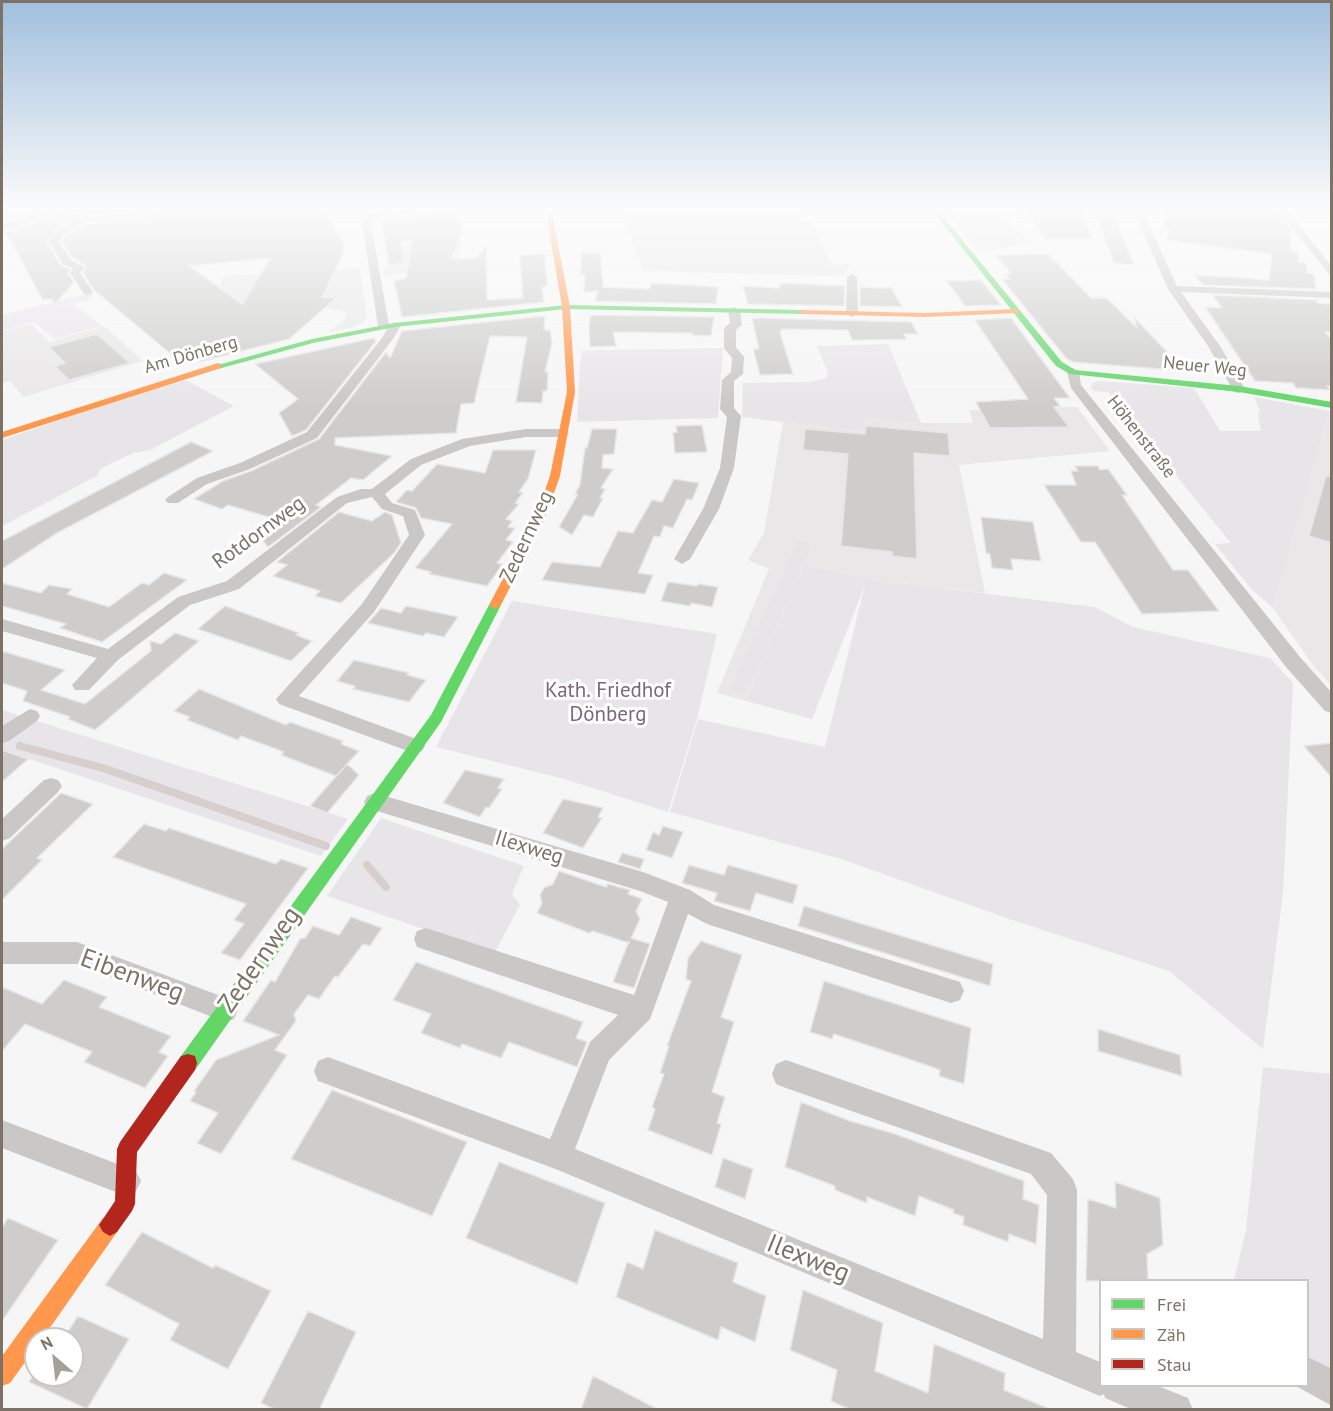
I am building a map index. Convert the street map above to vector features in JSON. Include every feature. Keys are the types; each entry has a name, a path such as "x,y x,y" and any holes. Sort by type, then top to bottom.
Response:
{"street":[{"path":"77,276 88,292"},
{"path":"173,500 202,481 245,466 312,435 387,339 390,326 378,276"},
{"name":"Zedernweg","path":"2,1375 125,1204 127,1149 436,718 540,518 555,476 571,392 566,307 560,276"},
{"name":"Höhenstraße","path":"988,276 1059,364 1073,372 1075,385 1332,706"},
{"path":"1167,276 1173,289 1214,346 1239,388"},
{"path":"852,278 852,314"},
{"path":"1173,289 1332,295"},
{"name":"Am Dönberg","path":"2,435 186,374 312,341 390,326 566,307 925,315 1016,311"},
{"path":"682,559 711,509 727,468 734,416 727,409 728,380 737,374 738,357 730,348 730,328 736,325 734,310"},
{"name":"Neuer Weg","path":"1073,372 1239,388 1332,405"},
{"name":"Rotdornweg","path":"82,685 111,656 184,601 233,585 342,500 361,493 376,493 416,462 467,442 526,433 562,433"},
{"path":"376,493 387,506 410,513 417,535 375,599 286,699 415,746"},
{"path":"2,625 111,656"},
{"path":"2,736 30,717"},
{"path":"2,832 51,786"},
{"name":"Ilexweg","path":"375,802 643,882 682,897 707,913 951,991"},
{"path":"558,1156 599,1052 641,1010 682,897"},
{"path":"426,939 641,1010"},
{"name":"Eibenweg","path":"2,953 77,953 225,1010"},
{"name":"Ilexweg","path":"328,1071 558,1156 1099,1378"},
{"path":"786,1074 1041,1163 1062,1190 1059,1362"},
{"path":"2,1134 126,1181"},
{"path":"1309,1375 1332,1389"},
{"path":"1119,1387 1176,1410"}],"shaded area":[{"path":"223,276 361,276 367,319 355,327 328,332 345,319 346,312 327,308 306,311 224,306 219,289"},
{"path":"32,324 49,342 104,326 143,361 23,397 10,381 2,383 2,332"},
{"path":"1077,407 1110,451 959,465 985,593 867,579 812,719 717,693 769,569 748,560 764,533 783,422 862,432 865,418 921,423 973,423 969,410"},
{"path":"1329,411 1331,412 1331,685 1313,665 1273,608"}],"green space":[{"path":"94,292 89,300 74,304 102,326 54,339 34,322 2,331 2,315"},
{"path":"888,344 921,423 865,418 862,432 742,417 743,383 809,382 826,378 828,373 817,346"},
{"path":"723,348 718,418 577,422 581,351"},
{"path":"186,380 234,406 150,450 133,453 100,469 97,476 2,526 2,440 130,396"},
{"path":"1099,381 1194,388 1220,431 1261,431 1258,415 1260,411 1254,397 1329,411 1273,608 1252,590 1215,544 1231,543 1108,392 1094,391 1091,388 1092,383"},
{"path":"799,540 812,543 745,694 730,690"},
{"path":"805,566 867,579 1095,607 1133,627 1270,658 1293,683 1283,894 1263,1049 1169,971 1009,919 841,859 670,812 698,719 825,747 865,585 812,719 747,701"},
{"name":"Kath. Friedhof Dönberg","path":"512,601 717,634 697,719 668,812 564,779 436,747"},
{"path":"2,710 348,819 321,856 2,750"},
{"path":"381,818 524,866 512,894 520,905 495,952 468,944 474,929 467,944 327,896"},
{"path":"1263,1067 1331,1074 1331,1379 1309,1366 1309,1279 1234,1279 1246,1230"}],"building":[{"path":"30,276 69,276 74,282 55,304 52,299 43,300"},
{"path":"85,276 203,276 242,304 260,276 332,276 322,297 336,298 289,339 183,364 94,290"},
{"path":"406,276 487,276 487,300 523,298 521,276 546,276 547,286 542,287 544,302 402,317 394,281 406,278"},
{"path":"585,276 602,276 603,287 649,289 652,283 718,287 716,304 595,301 598,291 584,292"},
{"path":"1007,276 1069,276 1091,298 1107,298 1137,328 1134,317 1185,371 1073,362 1066,358 1002,279 1010,279"},
{"path":"1196,276 1208,276 1269,280 1269,276 1314,276 1316,289 1203,285"},
{"path":"981,280 1001,305 965,306 947,281"},
{"path":"781,283 845,286 844,306 748,304 743,286 780,288"},
{"path":"860,287 891,288 903,307 860,306"},
{"path":"1212,295 1317,300 1317,303 1332,304 1332,332 1325,332 1332,340 1332,386 1327,386 1330,390 1296,388 1293,383 1255,381 1205,307 1222,308"},
{"path":"591,315 714,317 711,336 693,335 693,333 613,332 616,346 590,347"},
{"path":"545,316 544,330 550,330 552,343 545,372 548,372 547,391 543,391 542,403 516,402 527,337 490,336 474,403 461,404 456,433 335,438 335,445 392,456 363,480 351,478 316,505 321,507 268,547 255,531 272,518 228,505 222,509 194,499 223,481 251,471 319,439 386,352 390,358 402,331"},
{"path":"752,318 911,322 918,334 904,334 907,339 852,340 848,330 782,329 780,333 793,374 760,375 754,352 754,349 759,349"},
{"path":"1011,318 1070,398 1054,398 1060,406 1054,407 1069,427 990,428 976,402 1028,399 975,320"},
{"path":"97,334 130,363 69,380 55,366 65,363 49,347"},
{"path":"374,338 376,341 306,430 292,436 279,413 298,399 255,364"},
{"path":"702,425 707,452 675,453 673,433 677,432 676,426"},
{"path":"866,426 948,433 950,456 914,453 917,559 892,556 892,552 841,546 848,454 803,450 805,429 865,434"},
{"path":"592,429 617,429 614,454 603,455 602,468 613,469 601,488 605,489 600,498 603,498 593,517 584,515 572,535 559,527 578,494 575,494 580,485 585,448 587,448"},
{"path":"191,442 213,451 57,533 2,569 2,541"},
{"path":"493,450 536,450 528,479 519,492 523,493 515,503 519,504 506,519 512,521 508,527 515,528 506,540 513,542 497,563 502,564 499,570 487,586 429,574 431,572 415,568 452,524 421,518 416,508 396,502 407,490 412,491 437,464 485,473"},
{"path":"1075,466 1098,466 1100,470 1108,469 1127,495 1122,495 1173,570 1188,570 1219,611 1142,614 1095,542 1081,542 1044,485 1076,485 1071,471 1078,471"},
{"path":"1326,476 1332,477 1332,543 1309,536"},
{"path":"674,479 699,483 692,500 687,499 673,528 664,526 660,537 654,536 638,573 653,575 645,594 542,580 552,562 600,567 618,531 633,533 652,500 662,502"},
{"path":"339,512 372,521 385,512 392,515 401,543 394,553 341,603 315,596 320,591 273,576 287,565 277,562"},
{"path":"981,517 1033,522 1041,561 1011,559 1013,570 992,568 990,554 986,553"},
{"path":"164,573 187,580 102,642 60,628 66,624 2,606 2,583 41,593 49,585 72,589 67,594 109,607 142,583 149,585"},
{"path":"668,582 718,587 712,607 661,601"},
{"path":"225,606 299,633 296,635 312,641 291,661 198,629"},
{"path":"406,606 458,617 444,637 426,633 423,636 368,623 381,608 401,613"},
{"path":"175,633 199,641 95,730 68,719 70,717 23,701 27,691 2,683 2,651 65,670 41,690 85,704 151,651 150,641 161,644"},
{"path":"354,660 409,673 407,675 426,680 409,702 353,689 355,686 337,681"},
{"path":"199,689 286,725 290,722 343,741 341,744 359,751 336,776 281,755 284,752 241,736 238,740 187,720 190,717 174,711"},
{"path":"1332,743 1332,778 1304,746"},
{"path":"2,750 28,759 2,782"},
{"path":"347,764 359,775 327,813 310,806"},
{"path":"465,770 504,779 498,788 502,789 480,817 443,803"},
{"path":"61,793 93,804 37,858 42,860 2,900 2,849"},
{"path":"563,799 603,808 598,817 602,818 583,848 543,833"},
{"path":"144,824 166,831 169,828 276,864 281,859 308,868 240,960 221,953 244,924 234,920 246,904 113,857"},
{"path":"663,826 683,832 672,858 646,850 653,832 659,835"},
{"path":"622,853 644,859 640,869 618,862"},
{"path":"689,865 724,875 728,865 798,885 793,904 756,893 750,911 714,901 717,893 682,883"},
{"path":"559,871 606,887 608,884 630,890 628,894 642,899 636,911 640,919 631,938 650,944 634,988 613,982 628,943 593,931 589,933 537,913 542,903 540,895 544,888 553,884"},
{"path":"804,906 993,964 990,986 798,926"},
{"path":"351,917 382,928 370,946 363,944 338,977 335,976 319,999 308,995 294,1014 296,1021 275,1050 287,1055 221,1154 197,1143 218,1113 190,1101 196,1092 194,1091 216,1060 279,1035 243,1021 271,980 275,982 300,939 305,938 313,926 339,935"},
{"path":"701,941 742,955 721,1017 734,1022 712,1092 725,1097 717,1123 721,1124 712,1155 648,1130 655,1109 652,1107 664,1074 660,1073 669,1046 667,1046 691,981 686,979 688,958"},
{"path":"416,962 583,1022 576,1038 587,1042 577,1067 509,1042 501,1058 462,1044 460,1048 421,1033 431,1014 393,1000"},
{"path":"64,980 107,997 99,1007 171,1036 159,1052 168,1056 145,1088 84,1062 92,1052 25,1024 2,1051 2,987 42,1004"},
{"path":"824,981 971,1028 964,1084 939,1076 940,1070 912,1060 834,1034 832,1039 810,1032"},
{"path":"1098,1029 1180,1055 1182,1076 1098,1051"},
{"path":"332,1090 467,1142 432,1216 291,1159"},
{"path":"801,1102 1024,1181 1023,1199 1039,1205 1036,1244 1009,1234 1008,1242 963,1225 964,1217 953,1213 954,1210 919,1196 915,1216 867,1197 867,1203 835,1190 835,1186 785,1167"},
{"path":"723,1158 753,1169 745,1199 715,1187"},
{"path":"499,1162 605,1203 577,1284 466,1238"},
{"path":"1115,1182 1160,1198 1163,1245 1147,1254 1148,1279 1086,1281 1088,1199 1116,1208"},
{"path":"8,1218 58,1240 2,1321 2,1227"},
{"path":"655,1230 738,1263 733,1282 766,1296 755,1342 721,1327 718,1340 616,1297 627,1262 643,1269"},
{"path":"142,1232 213,1268 215,1265 271,1291 228,1369 170,1340 179,1324 105,1285"},
{"path":"803,1290 883,1323 875,1371 928,1393 934,1344 1005,1373 1004,1390 1052,1410 851,1410 831,1401 837,1370 790,1350"},
{"path":"308,1311 356,1332 319,1410 276,1410 261,1403"},
{"path":"78,1316 129,1339 87,1409 40,1387 84,1387 84,1327 71,1327"},
{"path":"593,1376 615,1387 659,1410 581,1410"}],"waterway":[{"path":"20,746 106,769 326,846"},
{"path":"367,865 386,887"}],"traffic: fast":[{"path":"988,276 1059,364 1073,372 1239,389 1332,405"},
{"path":"218,366 312,341 395,325 566,307 802,312"},
{"path":"188,1063 436,718 495,605"}],"traffic: slow":[{"path":"495,605 540,518 555,476 571,392 566,307 560,276"},
{"path":"802,312 925,315 1016,311"},
{"path":"2,435 218,366"},
{"path":"2,1375 110,1225"}],"traffic: jam":[{"path":"110,1225 125,1204 127,1149 188,1063"}]}
